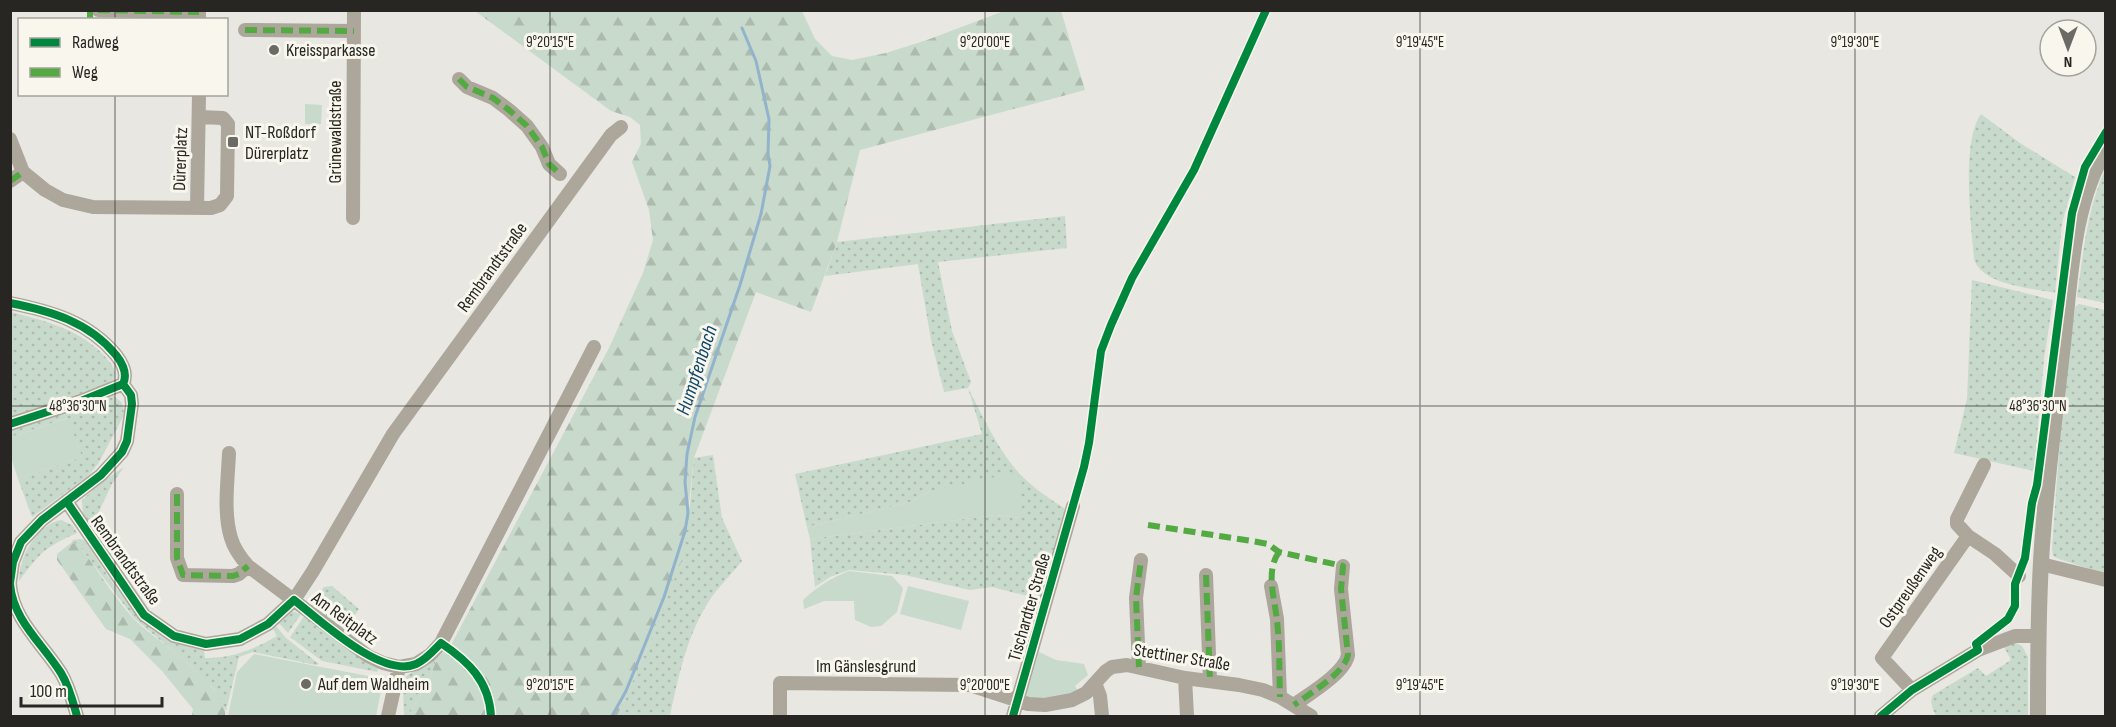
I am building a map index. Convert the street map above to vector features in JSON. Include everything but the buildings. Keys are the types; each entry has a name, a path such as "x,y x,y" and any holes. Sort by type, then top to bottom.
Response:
{"main road":[{"path":"2038,717 2041,564 2050,457 2076,237 2090,182 2106,150"}],"street":[{"path":"98,10 166,11 199,16"},
{"name":"Grünewaldstraße","path":"353,218 354,10"},
{"path":"245,30 354,31"},
{"path":"459,79 466,87 501,104 527,126 542,147 549,164 560,174"},
{"name":"Dürerplatz","path":"199,96 197,208 216,207 224,202 227,196 227,122 223,118 200,117"},
{"name":"Rembrandtstraße","path":"67,502 144,615 174,636 206,644 240,639 268,624 294,600 328,548 393,434 611,135 621,127"},
{"path":"10,139 23,172 45,190 63,200 93,207 197,208"},
{"path":"10,181 23,172"},
{"path":"10,303 64,316 88,329 108,346 120,361 125,374 123,384 131,395 127,441 113,463 42,520 21,542 13,562 10,584 15,606 25,625 62,674 77,717"},
{"path":"388,717 399,668 416,664 441,643 594,347"},
{"path":"10,424 81,401 123,384"},
{"path":"177,494 177,558 183,575 233,576 239,574 248,566 231,539 228,519 229,453"},
{"path":"1984,465 1957,519 1959,527 1968,536 1995,554 2019,576"},
{"name":"Tischardter Straße","path":"1013,717 1073,506"},
{"name":"Ostpreußenweg","path":"1912,690 1882,658 1968,536"},
{"path":"1139,667 1136,598 1141,560"},
{"path":"2041,564 2106,580"},
{"name":"Am Reitplatz","path":"248,566 368,656 399,668"},
{"path":"1294,705 1340,670 1347,662 1341,589 1343,566"},
{"path":"1206,574 1210,681"},
{"path":"1271,586 1277,619 1280,697"},
{"path":"1886,715 1912,690 1978,650 2014,636 2038,636"},
{"name":"Stettiner Straße","path":"1018,700 1028,704 1058,704 1072,700 1086,693 1112,667 1127,665 1185,678 1247,687 1280,697 1311,717"},
{"path":"1185,678 1187,717"},
{"name":"Im Gänslesgrund","path":"780,717 780,683 970,685 1018,700"},
{"path":"1095,683 1100,696 1102,717"}],"green space":[{"path":"475,11 802,11 815,39 832,56 852,60 886,53 927,40 1004,11 1061,11 1085,90 860,150 837,242 811,312 756,292 694,458 683,557 651,641 617,716 408,716 429,681 437,657 451,645 609,348 643,273 653,240 649,210 632,162 641,144 640,125 630,117 611,111"},
{"path":"305,104 322,105 321,124 305,124"},
{"path":"1981,114 2020,143 2075,177 2062,223 2055,293 1997,280 1979,268 1974,259 1969,163 1975,127"},
{"path":"2105,170 2106,303 2077,297 2090,216"},
{"path":"1065,216 1067,248 938,262 952,331 971,382 968,388 944,392 931,340 918,264 825,276 837,242"},
{"path":"1972,280 2053,300 2044,359 2034,471 1954,453 1967,399"},
{"path":"2079,304 2105,310 2105,574 2059,559 2053,556 2052,549 2061,423 2075,307"},
{"path":"11,312 50,323 87,341 112,365 115,374 111,383 11,418"},
{"path":"968,388 1011,464 1030,484 1067,510 1043,600 992,587 970,590 905,575 849,570 830,577 815,587 810,539 995,515 1021,518 931,491 910,502 807,527 795,474 982,434"},
{"path":"114,396 123,405 123,417 98,464 88,476 32,517 18,479 82,457 67,418 11,437 10,430"},
{"path":"68,418 82,457 18,479 11,457 11,437"},
{"path":"713,455 722,518 742,561 701,614 689,642 670,716 617,716 651,641 690,505 694,458"},
{"path":"124,467 112,484 92,526 83,515 82,500 103,481"},
{"path":"1018,472 1022,518 995,515 810,539 807,527 910,502 931,491"},
{"path":"61,520 72,525 77,533 57,542 44,552 19,581 22,562 31,543 44,528"},
{"path":"73,540 84,540 120,593 147,624 182,645 204,650 205,658 233,655 259,645 277,636 273,629 276,626 286,638 319,664 253,652 239,657 226,711 214,689 192,667 134,618 78,544 71,543"},
{"path":"71,543 78,544 133,618 188,664 215,691 223,704 225,716 192,716 193,709 162,671 130,639 106,629 57,560 57,554"},
{"path":"849,571 892,576 903,588 897,612 881,626 871,627 855,620 854,601 824,601 804,609 803,600 808,595 830,580"},
{"path":"332,586 359,609 347,627 341,628 312,606 324,587"},
{"path":"908,586 969,601 961,630 900,614"},
{"path":"292,611 301,614 288,633 279,623"},
{"path":"305,615 379,667 377,672 322,661 290,637"},
{"path":"2014,642 2022,646 2028,657 2028,716 1936,716 1931,703 1933,695 1978,668 1986,676 2011,660 2002,643"},
{"path":"1039,652 1056,660 1084,664 1088,675 1075,686 1077,690 1065,696 1045,699 1025,698"},
{"name":"Auf dem Waldheim","path":"254,654 373,677 381,691 376,716 228,716 237,672"},
{"path":"437,657 429,681 408,716 404,716 403,683 405,678"}],"waterway":[{"name":"Humpfenbach","path":"612,716 626,691 664,597 685,531 688,513 685,482 687,454 695,417 740,285 761,214 770,166 769,119 756,61 742,28"}],"marked path":[{"path":"90,10 90,18"},
{"path":"98,10 199,12"},
{"path":"245,30 354,31"},
{"path":"459,79 467,87 493,98 527,126 542,147 549,164 560,174"},
{"path":"10,181 23,172"},
{"path":"177,494 177,558 183,575 233,576 248,566"},
{"path":"1148,525 1268,544 1279,552 1343,566 1341,589 1348,655 1334,676 1294,705"},
{"path":"1279,552 1272,568 1272,585 1278,630 1280,697"},
{"path":"1139,667 1136,598 1141,560"},
{"path":"1206,575 1210,681"}],"cycle path":[{"path":"1013,716 1084,467 1101,351 1132,278 1194,170 1266,10"},
{"path":"1881,716 1912,690 1978,650 1976,644 2008,619 2015,606 2015,584 2025,558 2032,503 2037,485 2072,213 2085,167 2106,132"},
{"path":"10,303 54,314 94,334 121,362 125,373 123,384"},
{"path":"10,424 81,401 123,384"},
{"path":"10,583 13,562 21,542 42,520 101,475 122,452 127,441 132,404 131,395 123,384"},
{"path":"67,502 144,615 174,636 206,644 240,639 268,624 294,600 352,645 386,663 402,666 416,664 441,643 469,665 476,674 486,692 491,716"},
{"path":"10,584 12,597 22,620 64,678 77,716"}],"place":[{"name":"Kreissparkasse","path":"274,50"},
{"name":"NT-Roßdorf Dürerplatz","path":"233,142"},
{"name":"Auf dem Waldheim","path":"306,684"}]}
